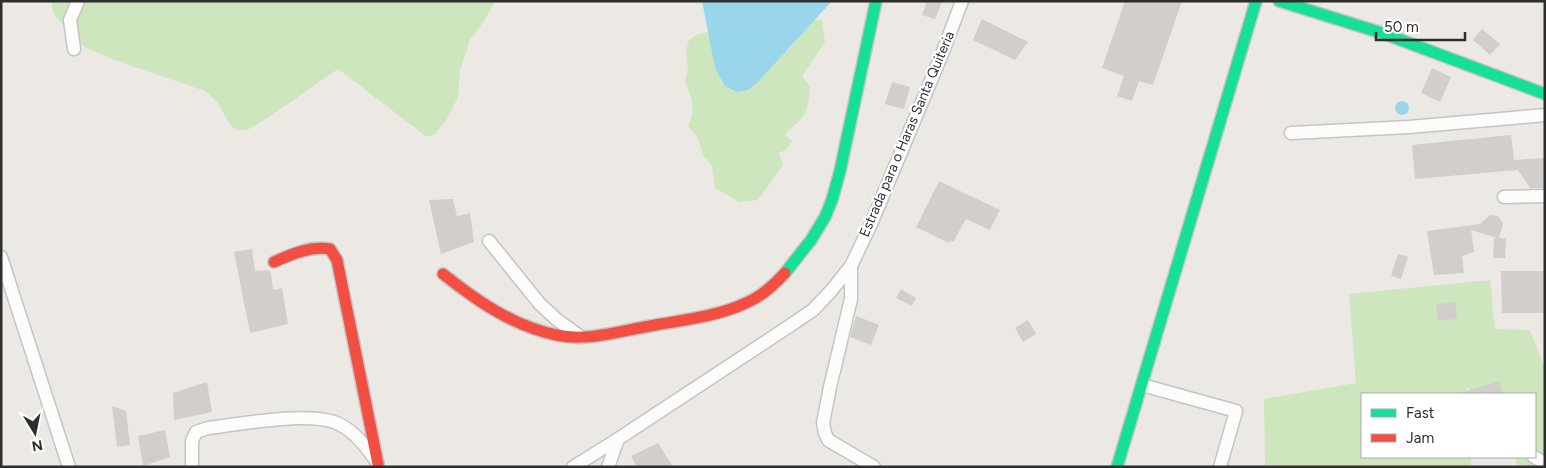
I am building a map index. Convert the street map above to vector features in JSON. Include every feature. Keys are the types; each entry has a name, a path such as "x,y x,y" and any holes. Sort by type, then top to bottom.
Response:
{"street":[{"path":"74,49 70,20 78,1"},
{"path":"442,274 478,300 510,318 545,333 560,336 582,338 616,332 725,310 749,302 767,290 786,272 816,233 834,196 876,1"},
{"name":"Estrada para o Haras Santa Quiteria","path":"851,266 898,161 962,1"},
{"path":"1117,467 1256,1"},
{"path":"1279,1 1382,33 1545,94"},
{"path":"1291,134 1409,127 1545,115"},
{"path":"1504,197 1545,196"},
{"path":"489,241 539,303 556,319 582,338"},
{"path":"274,262 309,248 322,247 330,249 337,260 378,465"},
{"path":"1,257 69,467"},
{"path":"573,467 806,314 831,291 851,266"},
{"path":"851,266 851,299 823,424 828,440 874,467"},
{"path":"1142,385 1236,411 1220,467"},
{"path":"192,467 192,441 196,432 208,428 310,418 334,422 352,432 369,450 378,465"},
{"path":"608,467 618,439"}],"green space":[{"path":"51,1 495,1 484,21 470,40 460,71 458,97 447,119 435,134 427,137 338,69 263,121 247,130 237,130 231,126 217,102 205,91 112,59 85,47 54,15"},
{"path":"814,20 822,20 825,42 802,76 810,87 806,112 785,135 792,141 787,149 779,153 783,165 758,200 739,202 715,188 712,166 703,155 698,138 688,126 693,112 691,97 685,82 688,68 686,51 689,40 716,26 787,51"},
{"path":"1490,280 1495,329 1530,330 1545,369 1545,467 1518,467 1515,458 1536,458 1536,393 1472,393 1467,386 1467,393 1361,393 1361,458 1471,458 1471,467 1265,467 1264,399 1356,383 1349,294"}],"water":[{"path":"702,1 832,1 757,83 748,90 737,92 725,86 715,68"},
{"path":"1399,101 1405,101 1409,108 1405,115 1399,115 1395,111 1395,105"}],"building":[{"path":"927,1 942,1 935,19 922,15"},
{"path":"1125,1 1182,1 1153,85 1139,81 1132,101 1117,96 1124,76 1102,68"},
{"path":"982,19 1028,42 1015,60 973,40"},
{"path":"1482,29 1500,44 1490,55 1473,40"},
{"path":"1432,68 1451,77 1440,102 1421,93"},
{"path":"892,82 910,87 904,109 885,104"},
{"path":"1511,135 1514,160 1545,158 1545,188 1530,188 1518,170 1415,179 1412,145"},
{"path":"939,181 1000,210 990,230 966,219 953,242 950,241 949,243 916,227"},
{"path":"453,199 457,216 470,213 474,242 441,254 429,200"},
{"path":"1490,215 1498,216 1503,223 1499,238 1506,238 1505,258 1493,258 1494,238 1497,238 1471,230 1474,252 1462,256 1464,273 1434,275 1427,231 1480,224"},
{"path":"252,249 255,271 267,270 271,272 273,290 282,288 288,324 250,333 234,252"},
{"path":"1398,254 1408,257 1401,279 1391,276"},
{"path":"1501,271 1545,271 1545,313 1502,313"},
{"path":"901,289 916,298 912,306 896,298"},
{"path":"1455,302 1457,319 1438,321 1436,304"},
{"path":"856,316 879,325 871,345 850,337"},
{"path":"1028,320 1036,334 1023,342 1015,328"},
{"path":"1499,381 1503,393 1463,393"},
{"path":"207,382 212,412 174,420 173,393"},
{"path":"112,406 126,411 130,445 117,447"},
{"path":"165,430 170,457 143,466 138,436"},
{"path":"658,443 673,467 637,467 631,456"}],"traffic: fast":[{"path":"785,273 811,240 825,217 832,200 840,171 876,1"},
{"path":"1117,467 1256,1"},
{"path":"1279,1 1382,33 1545,94"}],"traffic: jam":[{"path":"274,262 301,251 323,248 330,249 337,260 378,464"},
{"path":"443,274 482,303 510,319 556,335 591,337 723,312 757,297 785,273"}]}
